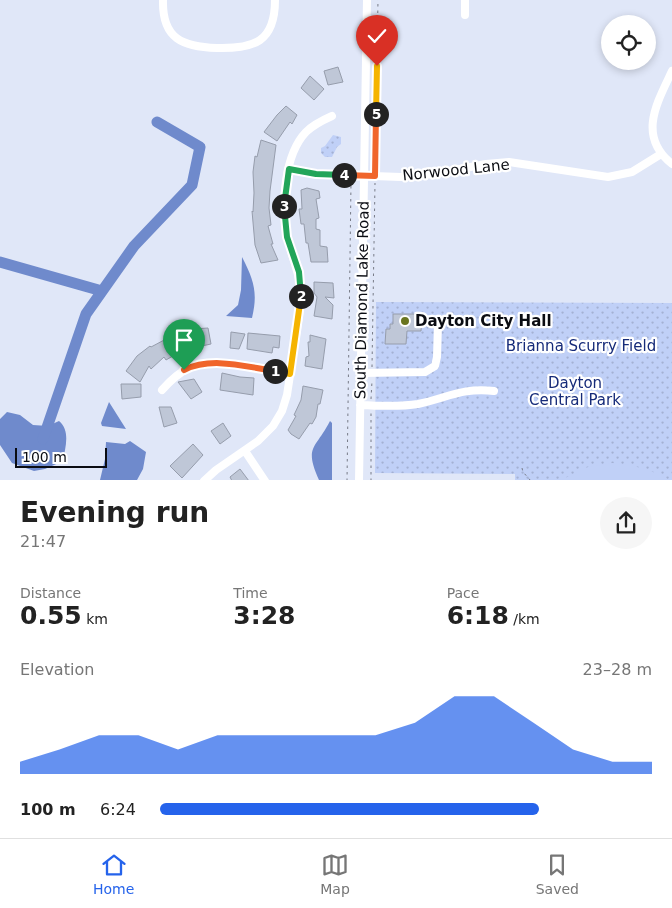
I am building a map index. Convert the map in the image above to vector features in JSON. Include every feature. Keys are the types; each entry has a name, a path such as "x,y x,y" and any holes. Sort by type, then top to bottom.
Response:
{"street":[{"path":"163,0 164,19 171,31 181,42 200,47 235,48 255,44 263,38 273,21 275,0"},
{"name":"South Diamond Lake Road","path":"359,480 367,0"},
{"path":"465,0 465,15"},
{"path":"672,71 658,102 652,123 656,144 661,154 672,164"},
{"path":"204,480 258,441 273,426 282,411 287,395 302,291 299,272 291,252 285,222 284,197 294,150 312,127 332,116"},
{"name":"Norwood Lane","path":"289,169 316,174 418,176 486,164 509,162 608,176 632,172 661,154"},
{"path":"361,373 425,372 435,366 438,324 436,321 428,320"},
{"path":"162,390 180,373 202,364 223,363 290,374"},
{"path":"360,406 406,406 468,390 494,391"},
{"path":"245,451 265,480"}],"path":[{"path":"370,480 378,0"},
{"path":"347,480 351,175"},
{"path":"522,468 530,480"}],"green space":[{"path":"333,135 341,137 341,144 337,147 332,157 325,157 321,153 321,148 325,146"},
{"name":"Dayton Central Park","path":"376,302 672,303 672,480 515,480 515,474 375,473"},
{"path":"612,463 642,468 669,480 561,480 588,467"}],"water":[{"path":"242,257 254,287 255,301 252,318 226,316 238,305 241,290"},
{"path":"109,402 126,429 102,426 101,423"},
{"path":"7,412 20,415 33,425 48,426 59,421 63,425 66,435 63,461 45,469 34,471 12,463 0,445 0,419"},
{"path":"330,421 332,423 332,480 319,480 312,461 312,454 316,443"},
{"path":"130,441 146,452 143,469 137,480 100,480 105,459 106,442 125,444"}],"building":[{"path":"338,67 343,82 328,85 324,71"},
{"path":"310,76 324,89 314,100 301,88"},
{"path":"286,106 297,115 292,124 290,122 277,141 264,132"},
{"path":"261,140 276,145 270,191 271,225 268,226 273,244 271,244 278,260 261,263 255,245 252,211 255,156 257,157"},
{"path":"307,188 319,191 320,198 316,199 319,218 316,219 316,229 320,230 320,246 327,247 328,262 311,262 304,224 301,224 299,209 302,209 301,190"},
{"path":"314,282 333,283 334,298 325,297 333,305 332,319 314,316 317,297 314,293"},
{"path":"393,314 422,314 421,331 407,331 406,344 385,344 386,329 390,329 390,324 393,324"},
{"path":"208,328 211,344 197,347 197,345 181,352 175,334 194,329"},
{"path":"231,332 245,334 239,349 230,348"},
{"path":"248,333 280,336 279,348 273,347 272,353 247,349"},
{"path":"310,335 326,339 322,369 305,366 306,357 309,356 308,342 310,342"},
{"path":"168,338 178,353 166,360 164,357 151,369 149,366 140,382 126,371 137,356 150,346"},
{"path":"222,373 254,378 253,395 220,390"},
{"path":"194,379 202,392 191,399 178,382"},
{"path":"121,384 141,384 141,397 122,399"},
{"path":"303,386 323,390 316,417 299,439 288,430 296,416 294,415 301,400"},
{"path":"159,407 171,407 177,423 164,427"},
{"path":"223,423 231,436 220,444 211,431"},
{"path":"193,444 203,455 182,478 170,466"},
{"path":"240,469 248,480 232,480 230,477"}],"waterway":[{"path":"43,439 86,314 134,246 192,185 200,147 157,122"},
{"path":"0,262 102,291"}],"place":[{"name":"Dayton City Hall","path":"405,321"}],"route":[{"path":"184,370 195,365 216,363 290,374 302,291 299,272 287,237 285,222 284,197 289,169 316,174 375,176 377,66"}],"park label":[{"name":"Brianna Scurry Field","path":"581,346"}]}
